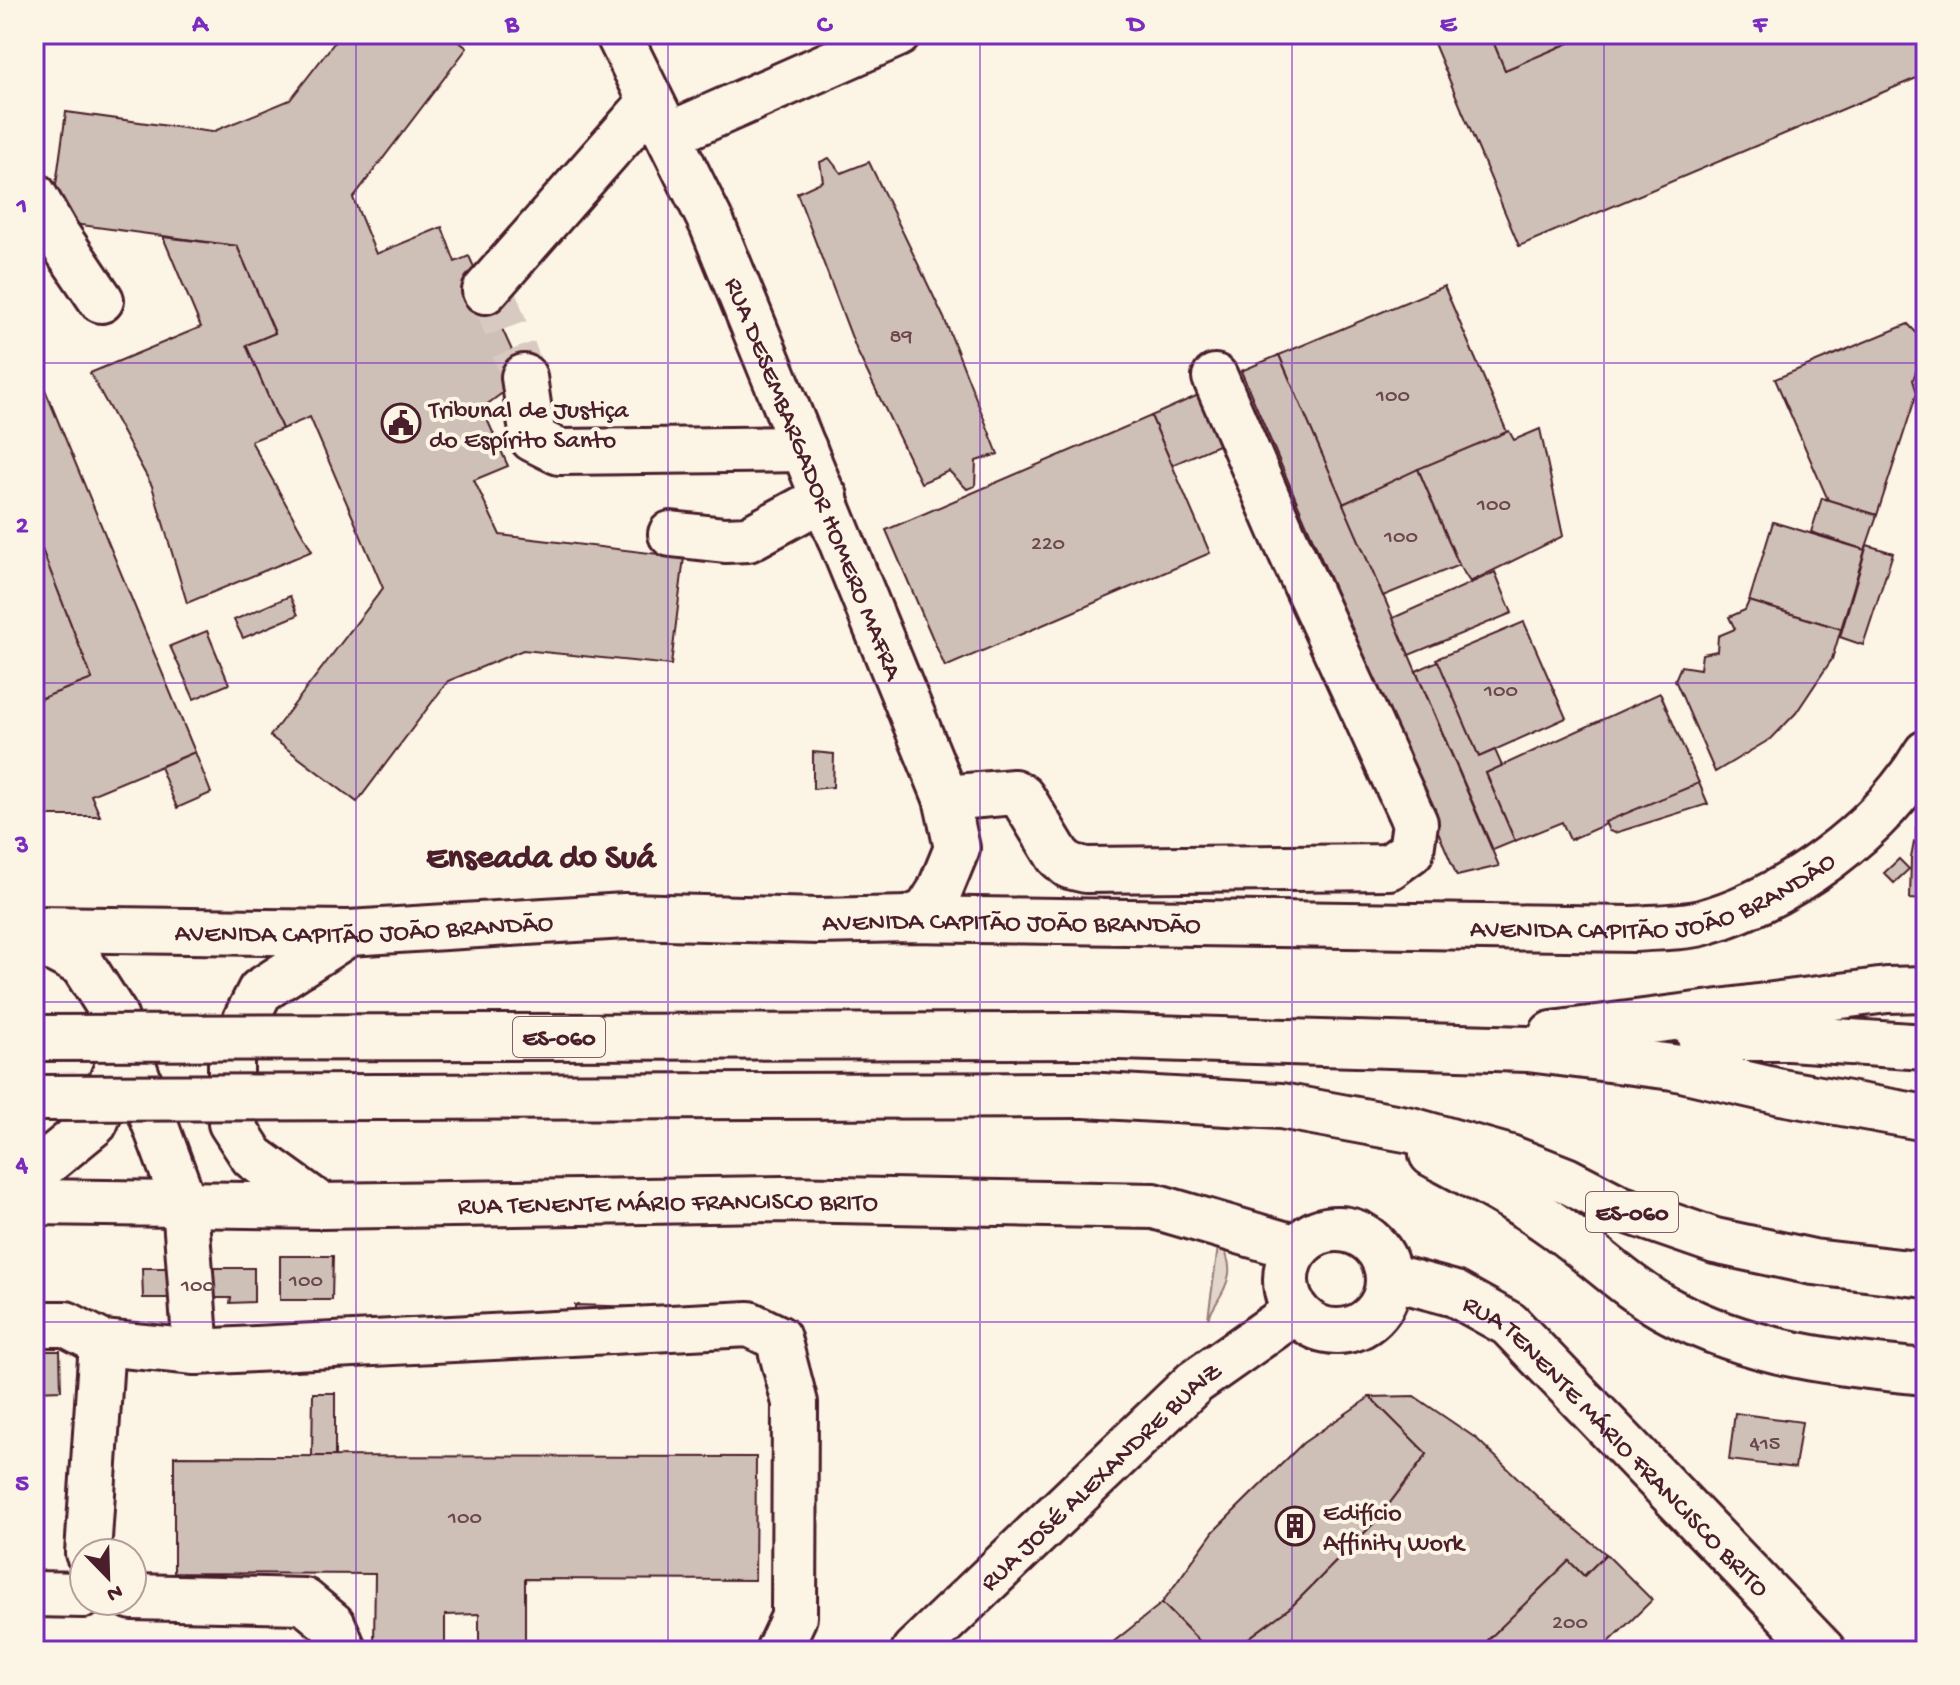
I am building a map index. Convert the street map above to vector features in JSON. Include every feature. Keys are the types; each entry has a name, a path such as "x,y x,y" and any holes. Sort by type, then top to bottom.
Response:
{"street":[{"name":"RUA DESEMBARGADOR HOMERO MAFRA","path":"618,34 712,224 946,798 957,848 939,892 927,911 909,919"},
{"path":"485,291 659,119 898,34"},
{"path":"34,195 101,300"},
{"path":"524,377 533,439 559,452 804,449"},
{"path":"946,798 1014,792 1022,797 1058,856 1069,866 1086,870 1389,867 1411,851 1415,823 1284,537 1215,377"},
{"path":"671,534 725,540 748,539 825,497"},
{"name":"AVENIDA CAPITÃO JOÃO BRANDÃO","path":"34,929 349,933 625,916 818,921 909,919 1634,929 1699,924 1795,883 1883,810 1926,753"},
{"path":"321,1206 253,1157 231,1123 231,1049 260,991 349,933"},
{"path":"34,939 82,964 114,1014 185,1205 196,1352"},
{"path":"1442,1046 1887,990 1926,989"},
{"path":"34,1168 45,1164 95,1123 119,1063 114,1014"},
{"name":"ES-060","path":"34,1038 1085,1036 1528,1049 1673,1067 1781,1092 1926,1118"},
{"path":"1442,1046 1587,1039 1761,1037 1926,1047"},
{"name":"ES-060","path":"34,1098 1085,1095 1232,1101 1346,1116 1411,1130 1510,1158 1566,1180 1620,1208 1715,1241 1813,1262 1926,1275"},
{"path":"1346,1116 1423,1149 1496,1189 1556,1227 1640,1292 1670,1311 1708,1328 1746,1343 1794,1356 1926,1372"},
{"name":"RUA TENENTE MÁRIO FRANCISCO BRITO","path":"34,1202 321,1206 781,1199 1154,1206 1297,1248"},
{"path":"1344,1229 1360,1234 1375,1244 1384,1259 1388,1276 1387,1292 1370,1320 1339,1331 1322,1329 1296,1311 1288,1296 1286,1279 1289,1262 1297,1248 1310,1236 1326,1230 1344,1229"},
{"name":"RUA TENENTE MÁRIO FRANCISCO BRITO","path":"1388,1276 1455,1294 1509,1324 1823,1651"},
{"name":"RUA JOSÉ ALEXANDRE BUAIZ","path":"914,1651 1195,1382 1296,1311"},
{"path":"34,1324 66,1324 102,1343 196,1352 749,1324 778,1338 795,1403 794,1617 778,1651"},
{"path":"89,1537 102,1343"},
{"path":"34,1594 68,1595"},
{"path":"148,1597 304,1601 333,1625 344,1651"}],"shaded area":[{"path":"1219,1240 1229,1262 1228,1280 1208,1318"}],"building":[{"name":"Tribunal de Justiça do Espírito Santo","path":"341,34 449,34 467,48 353,198 376,254 442,227 455,262 469,256 524,377 482,408 508,466 474,480 500,535 684,557 671,665 523,650 448,681 357,802 270,736 383,588 310,417 282,429 246,345 275,333 237,246 51,221 66,112 212,132 290,100"},
{"path":"1430,34 1490,34 1505,70 1590,34 1926,34 1926,74 1519,246"},
{"path":"1490,34 1590,34 1505,70"},
{"path":"829,158 841,173 869,162 944,318 998,454 976,461 975,486 967,489 949,471 921,483 857,351 797,193 823,181 820,162"},
{"path":"163,237 237,246 275,333 246,345 282,429 251,441 312,551 187,603 152,486 90,373 201,327"},
{"path":"1444,286 1507,432 1343,504 1279,355"},
{"path":"1908,324 1926,343 1913,380 1917,393 1877,515 1828,500 1775,379"},
{"path":"1279,355 1499,866 1457,876 1241,371"},
{"path":"34,363 195,752 91,795 100,816 34,816 34,701 92,679 34,529"},
{"path":"1203,393 1225,442 1172,465 1151,416"},
{"path":"1151,416 1210,553 945,667 886,530"},
{"path":"1540,429 1563,536 1470,582 1459,565 1418,469 1509,431 1514,440"},
{"path":"1418,469 1459,565 1383,596 1343,504"},
{"path":"1822,498 1877,515 1865,550 1811,532"},
{"path":"1773,522 1865,550 1841,629 1749,601"},
{"path":"34,529 92,679 34,701"},
{"path":"1867,545 1893,553 1863,645 1840,637"},
{"path":"1495,572 1512,613 1409,655 1393,618"},
{"path":"290,596 298,615 243,638 234,620"},
{"path":"1749,601 1841,629 1832,659 1796,713 1772,738 1715,772 1675,680 1681,666 1700,669 1702,654 1717,651 1718,636 1735,629 1729,617 1745,610"},
{"path":"1524,622 1566,718 1479,757 1436,659"},
{"path":"207,631 229,684 194,699 170,646"},
{"path":"1438,661 1479,757 1495,750 1502,766 1486,773 1515,841 1493,850 1416,671"},
{"path":"1660,693 1699,783 1570,840 1562,822 1515,841 1486,773"},
{"path":"195,752 211,793 177,808 160,767"},
{"path":"813,752 834,754 833,787 813,789"},
{"path":"1699,783 1708,804 1615,833 1609,831 1605,822"},
{"path":"1916,827 1926,827 1926,900 1910,899 1911,858 1914,842 1916,845"},
{"path":"1899,859 1909,869 1894,883 1884,873"},
{"path":"280,1256 333,1256 332,1300 280,1300"},
{"path":"142,1268 254,1268 254,1302 230,1303 231,1298 143,1298"},
{"path":"575,1305 641,1307 641,1321 575,1320"},
{"path":"34,1351 60,1351 61,1390 34,1391"},
{"path":"313,1393 335,1393 335,1456 312,1456"},
{"path":"1414,1396 1477,1439 1546,1505 1606,1554 1584,1576 1569,1561 1488,1640 1497,1651 1231,1651 1292,1606 1376,1521 1427,1454 1370,1397"},
{"name":"Edifício Affinity Work","path":"1370,1397 1427,1454 1376,1521 1292,1606 1231,1651 1209,1651 1162,1603 1214,1531 1303,1443"},
{"path":"1735,1413 1802,1422 1795,1468 1729,1460"},
{"path":"174,1456 756,1457 755,1580 525,1579 525,1651 479,1651 479,1614 445,1615 445,1644 374,1643 375,1574 174,1573"},
{"path":"1606,1554 1652,1600 1600,1651 1497,1651 1488,1640 1569,1561 1584,1576"},
{"path":"1162,1603 1209,1651 1102,1651"}],"tunnel":[{"path":"485,291 496,302 524,377"}],"place":[{"name":"Tribunal de Justiça do Espírito Santo","path":"401,423"},
{"name":"Edifício Affinity Work","path":"1295,1526"}],"district":[{"name":"Enseada do Suá","path":"541,854"}]}
